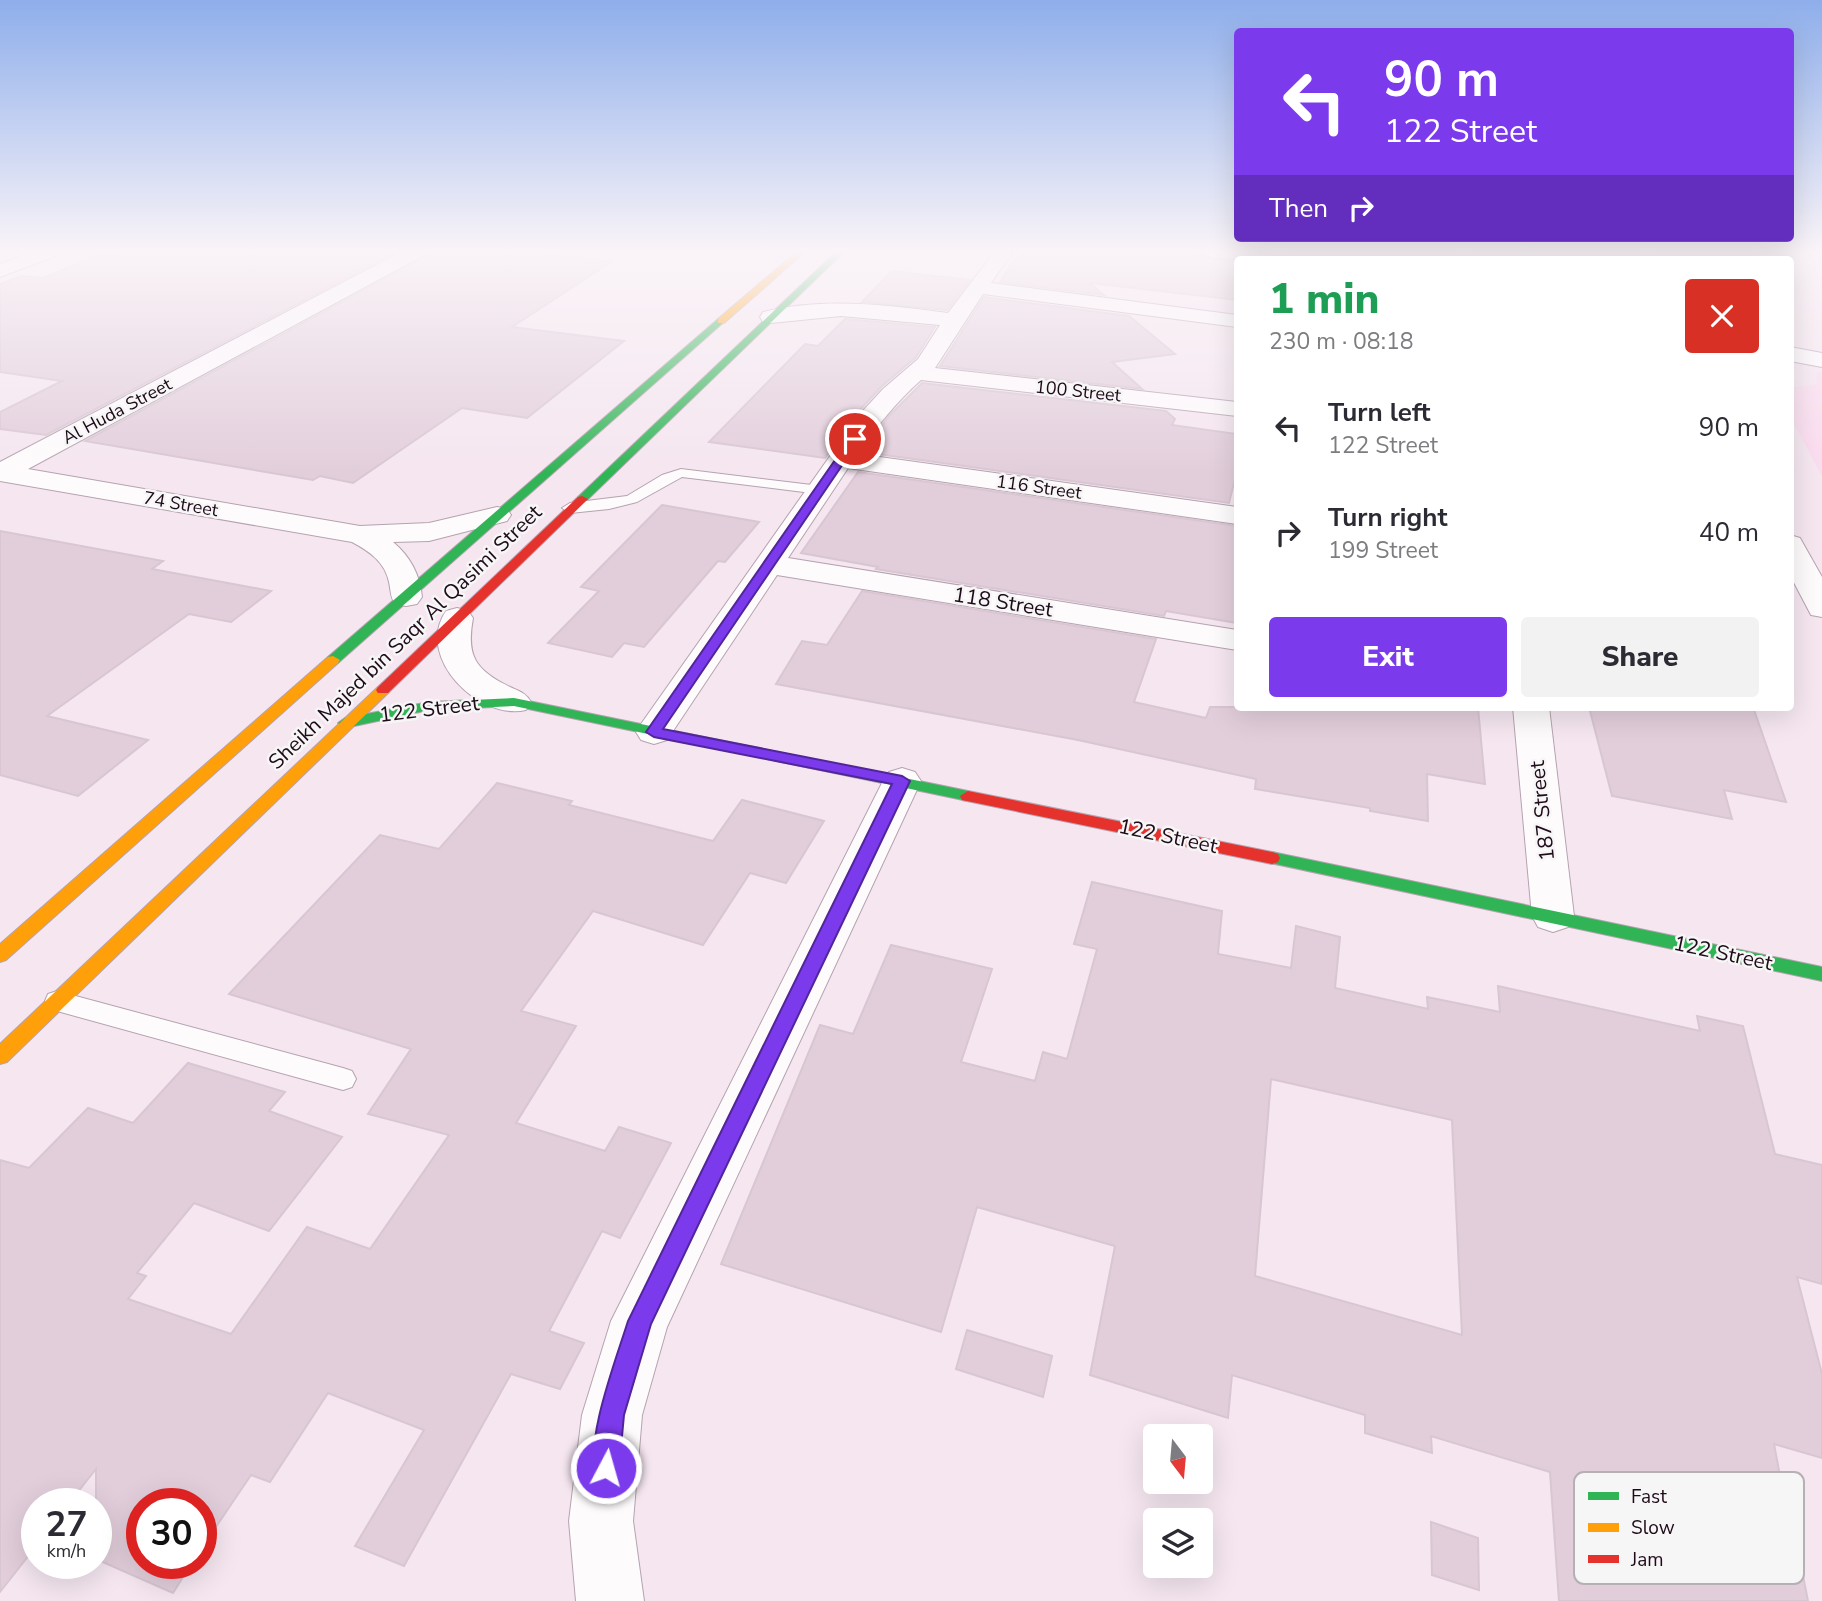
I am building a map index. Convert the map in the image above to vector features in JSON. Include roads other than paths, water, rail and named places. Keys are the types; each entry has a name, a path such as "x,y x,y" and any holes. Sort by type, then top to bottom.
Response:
{"street":[{"name":"Al Huda Street","path":"1,473 279,325"},
{"name":"Sheikh Majed bin Saqr Al Qasimi Street","path":"0,955 497,515 717,325"},
{"name":"Sheikh Majed bin Saqr Al Qasimi Street","path":"0,1056 763,325"},
{"path":"654,732 841,459 891,394 918,373 951,325"},
{"path":"1794,355 1822,360"},
{"name":"100 Street","path":"918,373 1234,409"},
{"path":"620,431 653,399 652,390 647,386"},
{"name":"116 Street","path":"841,459 1234,516"},
{"name":"74 Street","path":"1,473 360,535 429,532 497,515"},
{"path":"582,475 605,476"},
{"name":"74 Street","path":"360,535 375,542 396,561 406,584 406,597"},
{"path":"1794,552 1822,608"},
{"name":"118 Street","path":"768,564 1234,640"},
{"name":"122 Street","path":"457,618 452,634 453,651 460,666 482,686 514,702"},
{"name":"122 Street","path":"345,723 426,705 514,702 1822,974"},
{"name":"187 Street","path":"1531,711 1553,916"},
{"path":"610,1601 601,1521 607,1455 612,1415 640,1321 902,781"}],"lane":[{"path":"570,508 605,506 632,499 669,476 681,473 820,490"},
{"path":"57,1001 343,1079"}]}
